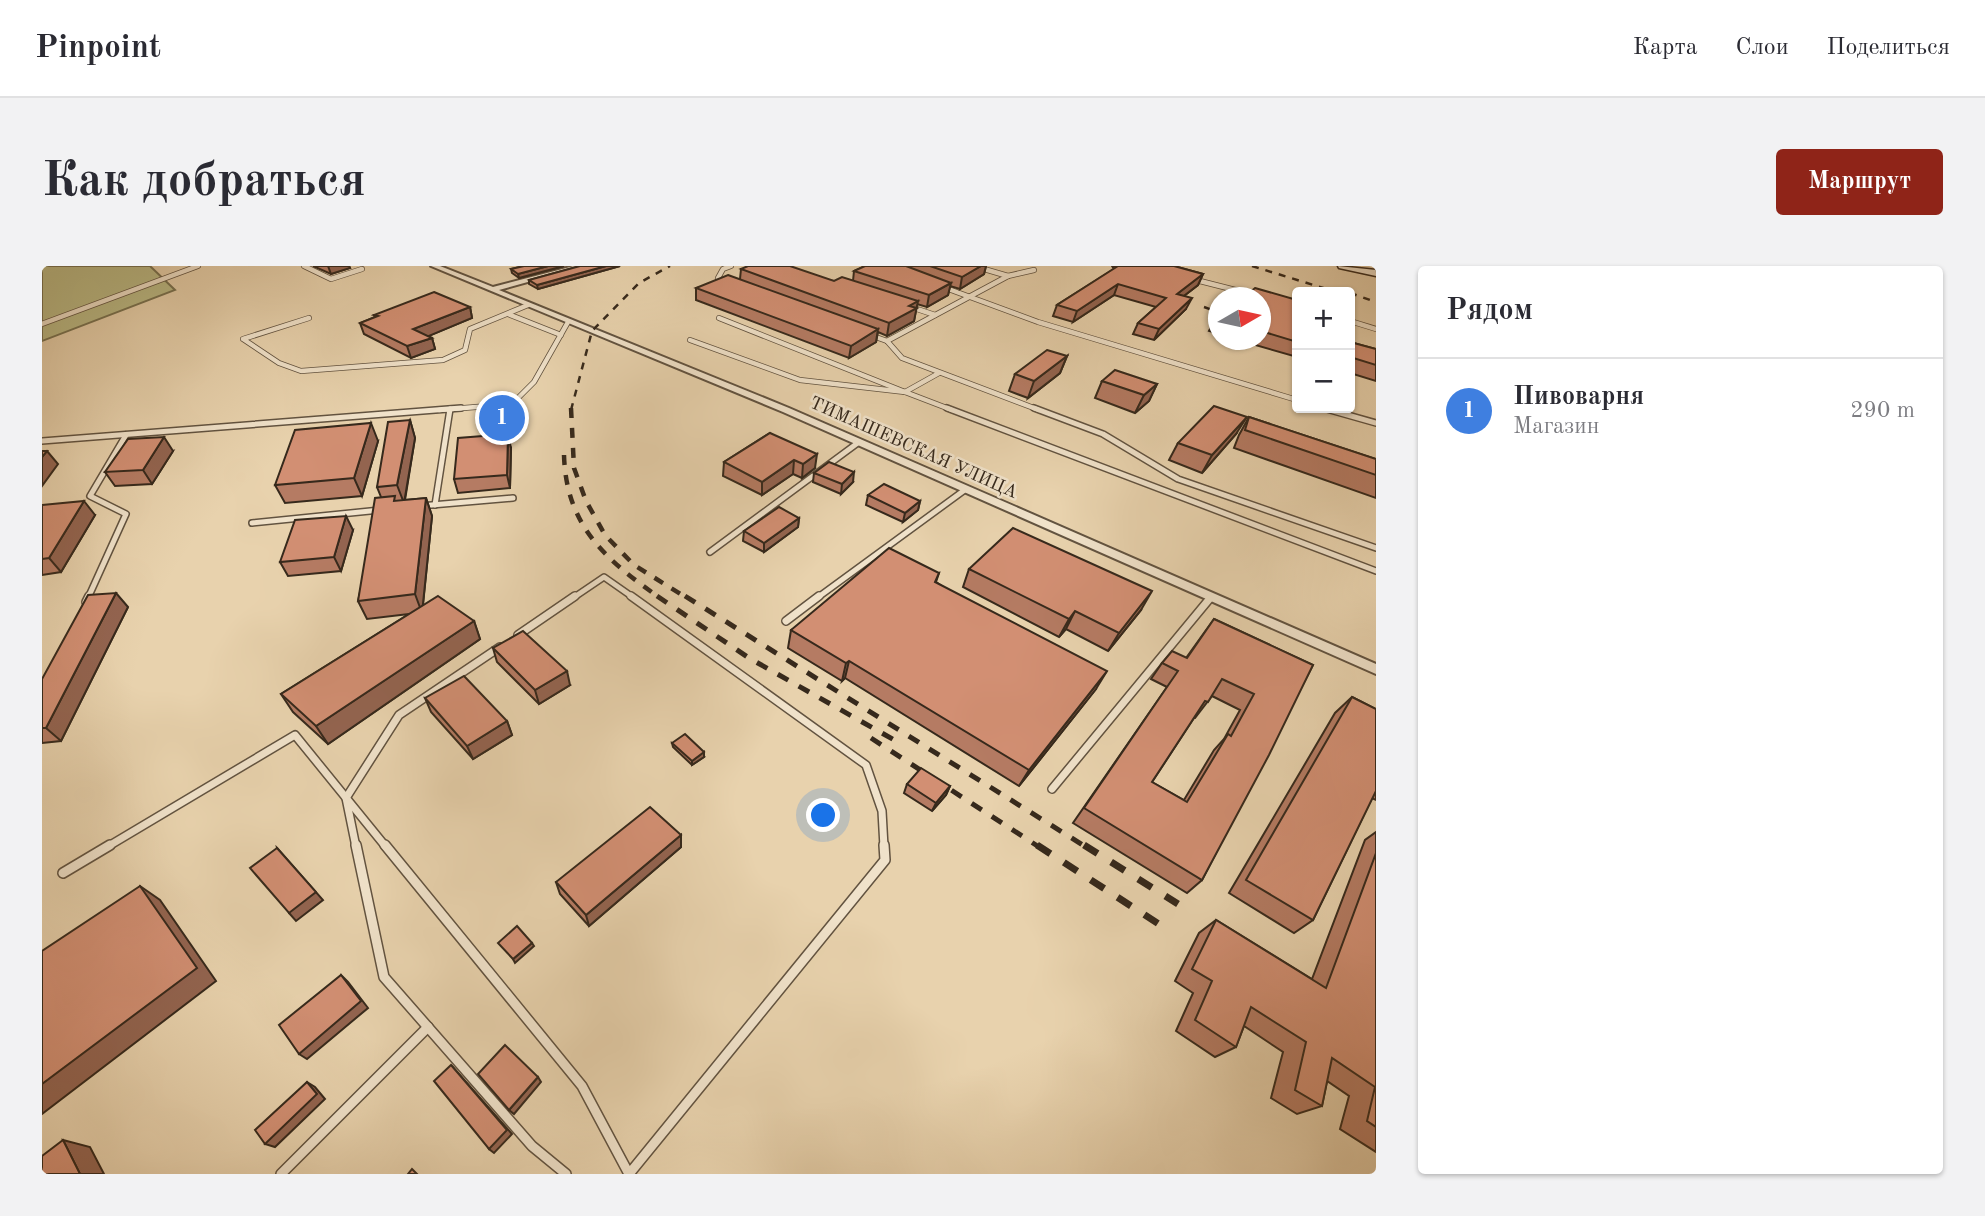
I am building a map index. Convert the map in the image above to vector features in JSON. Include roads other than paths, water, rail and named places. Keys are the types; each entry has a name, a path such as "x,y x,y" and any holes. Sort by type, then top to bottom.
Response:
{"main road":[{"path":"1343,266 1376,273"}],"street":[{"name":"ТИМАШЕВСКАЯ УЛИЦА","path":"434,266 859,442 1376,669"},
{"path":"491,290 582,266"}],"lane":[{"path":"42,324 198,266"},
{"path":"304,266 331,279 362,269"},
{"path":"731,266 723,269 718,278 731,283"},
{"path":"974,266 1008,276"},
{"path":"887,341 1008,276 1034,270"},
{"path":"1190,278 1224,287"},
{"path":"934,284 1038,322 1292,398"},
{"path":"309,318 243,340 279,363 301,371 443,360 465,350 470,329 528,305"},
{"path":"910,307 935,315"},
{"path":"508,313 561,334"},
{"path":"719,318 905,392 1376,571"},
{"path":"42,442 512,404 534,382 568,321"},
{"path":"1355,323 1376,329"},
{"path":"861,332 887,341 902,358 1103,434 1178,478 1375,546"},
{"path":"690,340 800,380 905,392 939,373"},
{"path":"435,505 450,409"},
{"path":"1341,413 1376,423"},
{"path":"81,613 127,514 90,496 126,435"},
{"path":"710,552 859,442"},
{"path":"786,621 966,489"},
{"path":"409,508 513,498"},
{"path":"252,523 383,510"},
{"path":"62,873 295,735 346,798 582,1086 629,1174 885,860 882,811 866,765 604,577 399,715 346,798 384,977 532,1146 566,1174"},
{"path":"1052,789 1211,597"},
{"path":"281,1174 428,1027"}],"railway":[{"path":"571,410 592,331 639,283 670,266"},
{"path":"1252,266 1320,287"},
{"path":"1355,295 1376,302"},
{"path":"1204,307 1208,308"},
{"path":"571,410 574,468 586,501 605,535 634,565 687,598"},
{"path":"564,455 566,480 572,502 593,539 622,570 660,598"},
{"path":"657,596 749,658 903,745"},
{"path":"685,596 1086,847"},
{"path":"871,738 1039,847"},
{"path":"1037,845 1168,930"},
{"path":"1084,845 1178,904"}],"place":[{"name":"Пивоварня","path":"502,418"}]}
